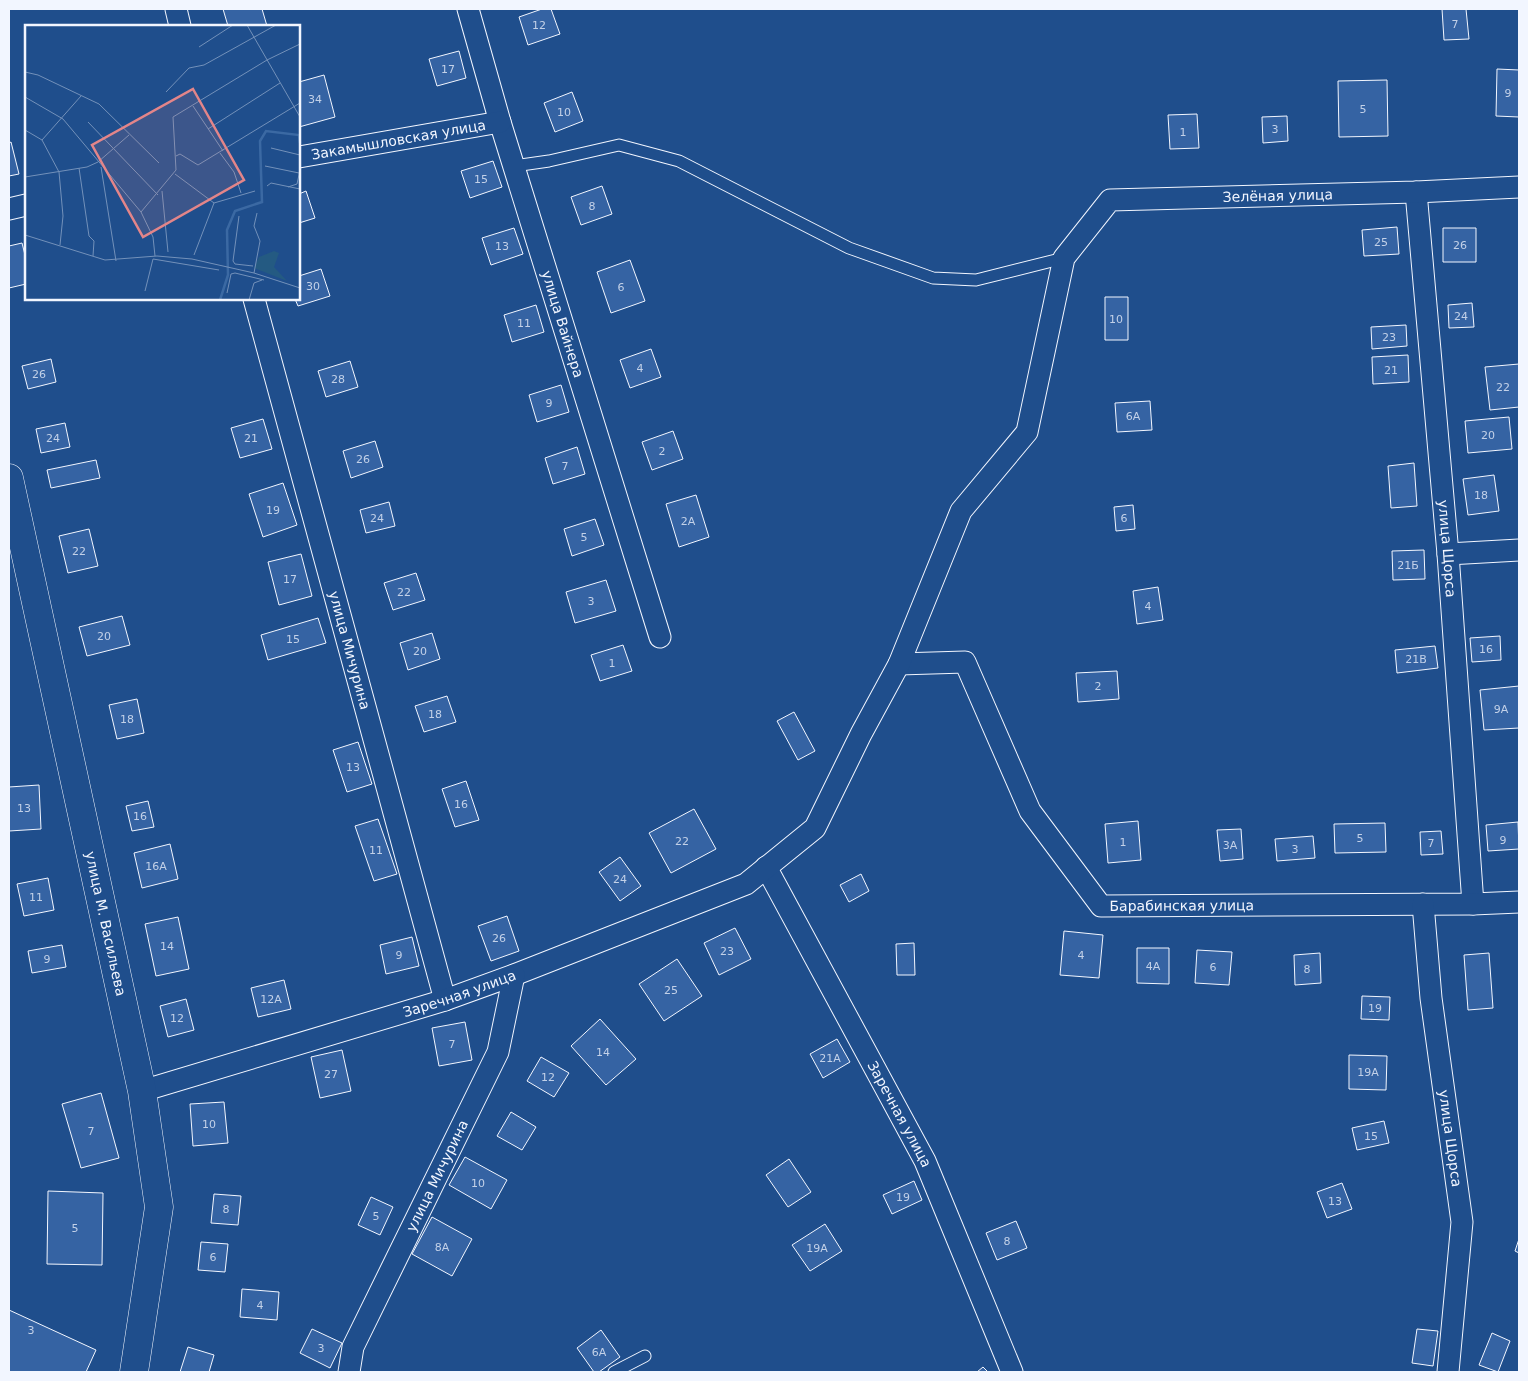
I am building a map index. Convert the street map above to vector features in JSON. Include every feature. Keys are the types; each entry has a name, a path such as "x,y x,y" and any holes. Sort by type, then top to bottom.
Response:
{"street":[{"path":"176,9 180,25"},
{"name":"улица Вайнера","path":"468,9 500,122 660,637"},
{"name":"Закамышловская улица","path":"300,157 500,122"},
{"name":"Зелёная улица","path":"1064,258 1110,200 1416,192 1519,187"},
{"name":"улица Щорса","path":"1416,192 1448,554 1473,904"},
{"path":"9,209 25,204"},
{"name":"Заречная улица","path":"142,1091 446,1000 514,975 746,884 815,828 861,734 899,664 960,511 1027,432 1064,258"},
{"name":"улица Мичурина","path":"254,300 446,1000"},
{"name":"улица М. Васильева","path":"9,478 142,1091 159,1206 134,1372"},
{"path":"1448,554 1519,550"},
{"name":"Барабинская улица","path":"899,664 965,662 1030,811 1101,906 1473,904 1519,902"},
{"name":"Заречная улица","path":"766,868 925,1161 1012,1372"},
{"name":"улица Щорса","path":"1423,904 1431,998 1462,1222 1448,1372"},
{"name":"улица Мичурина","path":"349,1372 353,1347 498,1052 514,975"}],"lane":[{"path":"514,166 549,161 619,146 679,161 850,248 933,278 976,280 1064,258"},
{"path":"614,1372 645,1356"}],"building":[{"path":"223,9 262,9 267,25 228,25"},
{"path":"542,9 551,9 560,34 528,45 519,17"},
{"path":"1442,9 1466,9 1469,39 1444,40"},
{"path":"459,51 466,78 437,86 429,59"},
{"path":"1497,69 1519,70 1519,117 1496,116"},
{"path":"324,75 335,117 300,127 300,82"},
{"path":"1387,80 1388,136 1339,137 1338,81"},
{"path":"572,92 583,121 555,132 544,103"},
{"path":"1197,114 1199,148 1170,149 1168,115"},
{"path":"1287,116 1288,141 1263,143 1262,117"},
{"path":"11,142 19,174 9,176 9,143"},
{"path":"493,161 502,187 470,198 461,171"},
{"path":"602,186 612,214 581,225 571,197"},
{"path":"306,191 315,218 300,223 300,194"},
{"path":"1397,227 1399,254 1364,256 1362,230"},
{"path":"514,228 523,254 491,265 482,238"},
{"path":"1443,228 1476,228 1476,262 1443,262"},
{"path":"22,243 25,255 25,284 9,288 9,246"},
{"path":"630,260 645,301 611,313 597,272"},
{"path":"321,269 330,296 298,306 295,300 300,300 300,276"},
{"path":"1105,297 1128,297 1128,340 1105,340"},
{"path":"1472,303 1474,327 1449,328 1448,305"},
{"path":"536,305 544,332 512,342 504,315"},
{"path":"1406,325 1407,346 1372,349 1371,327"},
{"path":"651,349 661,377 630,388 620,360"},
{"path":"1408,355 1409,382 1373,384 1372,357"},
{"path":"51,359 56,382 28,389 22,366"},
{"path":"350,361 358,387 326,397 318,371"},
{"path":"1519,364 1519,407 1490,410 1485,367"},
{"path":"561,385 569,412 537,422 529,395"},
{"path":"1150,401 1152,430 1117,432 1115,403"},
{"path":"1509,417 1512,449 1468,453 1465,421"},
{"path":"263,419 272,449 240,458 231,428"},
{"path":"65,423 70,447 41,453 36,429"},
{"path":"673,431 683,459 652,470 642,442"},
{"path":"375,441 383,467 351,478 343,451"},
{"path":"577,447 585,474 553,484 545,458"},
{"path":"96,460 100,478 51,488 47,470"},
{"path":"1414,463 1417,506 1391,508 1388,466"},
{"path":"1494,475 1499,511 1468,515 1463,479"},
{"path":"283,483 297,525 263,537 249,494"},
{"path":"696,495 709,537 679,547 666,504"},
{"path":"389,502 395,526 366,533 360,510"},
{"path":"1133,505 1135,529 1116,531 1114,507"},
{"path":"595,519 604,545 572,556 564,529"},
{"path":"89,529 98,566 68,573 59,536"},
{"path":"1424,550 1425,579 1393,580 1392,551"},
{"path":"301,554 312,596 279,605 268,562"},
{"path":"416,573 425,600 393,610 384,583"},
{"path":"606,580 616,611 575,623 566,592"},
{"path":"1158,587 1163,620 1137,624 1133,591"},
{"path":"122,616 130,645 87,656 79,627"},
{"path":"318,618 326,643 268,660 261,635"},
{"path":"432,633 440,659 408,670 400,643"},
{"path":"1500,636 1501,660 1472,662 1470,638"},
{"path":"623,645 632,671 600,681 591,655"},
{"path":"1435,646 1438,668 1397,673 1395,650"},
{"path":"1117,671 1119,699 1078,702 1076,673"},
{"path":"1519,686 1519,728 1484,730 1480,690"},
{"path":"447,696 456,722 424,732 415,706"},
{"path":"137,699 144,733 117,739 109,705"},
{"path":"794,712 815,751 798,760 777,721"},
{"path":"358,742 372,784 347,792 333,750"},
{"path":"466,781 479,820 455,827 442,789"},
{"path":"39,785 41,829 9,831 9,787"},
{"path":"148,801 154,827 132,831 126,806"},
{"path":"694,809 716,849 671,873 649,833"},
{"path":"378,819 397,874 374,881 355,826"},
{"path":"1138,821 1141,860 1108,863 1105,824"},
{"path":"1518,822 1519,849 1488,851 1486,825"},
{"path":"1385,823 1386,852 1335,853 1334,824"},
{"path":"1241,829 1243,859 1220,861 1217,830"},
{"path":"1441,831 1443,854 1421,855 1420,832"},
{"path":"1313,836 1315,858 1277,861 1275,839"},
{"path":"170,844 178,879 142,888 134,853"},
{"path":"620,857 641,886 620,901 599,872"},
{"path":"861,874 869,891 849,902 840,885"},
{"path":"48,878 54,910 24,916 17,884"},
{"path":"507,916 519,951 491,961 478,926"},
{"path":"178,917 189,969 156,976 145,924"},
{"path":"735,928 751,959 719,975 704,943"},
{"path":"1064,931 1103,935 1099,978 1060,975"},
{"path":"412,937 419,966 386,974 380,945"},
{"path":"914,943 915,975 897,975 896,944"},
{"path":"62,945 66,967 32,973 28,951"},
{"path":"1137,948 1169,948 1169,984 1137,983"},
{"path":"1197,950 1232,952 1229,985 1195,983"},
{"path":"1320,953 1321,983 1295,985 1294,955"},
{"path":"1489,953 1493,1008 1468,1010 1464,955"},
{"path":"677,959 702,996 664,1021 639,984"},
{"path":"284,980 291,1009 258,1017 251,988"},
{"path":"1362,996 1390,997 1389,1020 1361,1019"},
{"path":"186,999 194,1030 168,1037 160,1006"},
{"path":"600,1019 636,1059 606,1085 571,1046"},
{"path":"465,1022 472,1060 439,1066 432,1028"},
{"path":"837,1039 850,1062 823,1078 810,1054"},
{"path":"342,1050 351,1091 320,1098 311,1057"},
{"path":"1349,1055 1387,1056 1386,1090 1349,1089"},
{"path":"541,1057 569,1073 554,1097 527,1081"},
{"path":"101,1093 119,1158 81,1168 62,1104"},
{"path":"224,1102 228,1143 193,1146 190,1104"},
{"path":"511,1112 536,1127 522,1150 497,1136"},
{"path":"1384,1121 1389,1143 1357,1150 1352,1128"},
{"path":"465,1157 507,1180 491,1209 449,1185"},
{"path":"789,1159 811,1192 788,1207 766,1175"},
{"path":"914,1181 922,1200 892,1214 883,1195"},
{"path":"1342,1183 1352,1209 1327,1218 1317,1192"},
{"path":"48,1191 103,1193 102,1265 47,1264"},
{"path":"214,1194 241,1196 238,1225 211,1223"},
{"path":"371,1197 393,1207 380,1235 358,1225"},
{"path":"432,1217 472,1239 452,1276 412,1254"},
{"path":"1016,1221 1027,1248 997,1260 986,1233"},
{"path":"825,1224 842,1251 810,1271 792,1245"},
{"path":"1519,1239 1519,1253 1515,1251"},
{"path":"201,1242 228,1244 225,1272 198,1270"},
{"path":"242,1289 279,1292 277,1320 240,1317"},
{"path":"9,1310 96,1350 86,1372 9,1372"},
{"path":"312,1329 342,1343 330,1368 300,1353"},
{"path":"1417,1329 1438,1331 1433,1366 1412,1363"},
{"path":"601,1330 620,1357 599,1372 594,1372 577,1348"},
{"path":"1492,1333 1510,1341 1498,1372 1479,1365"},
{"path":"188,1347 214,1355 209,1372 180,1372"},
{"path":"983,1367 988,1372 977,1372"}]}
